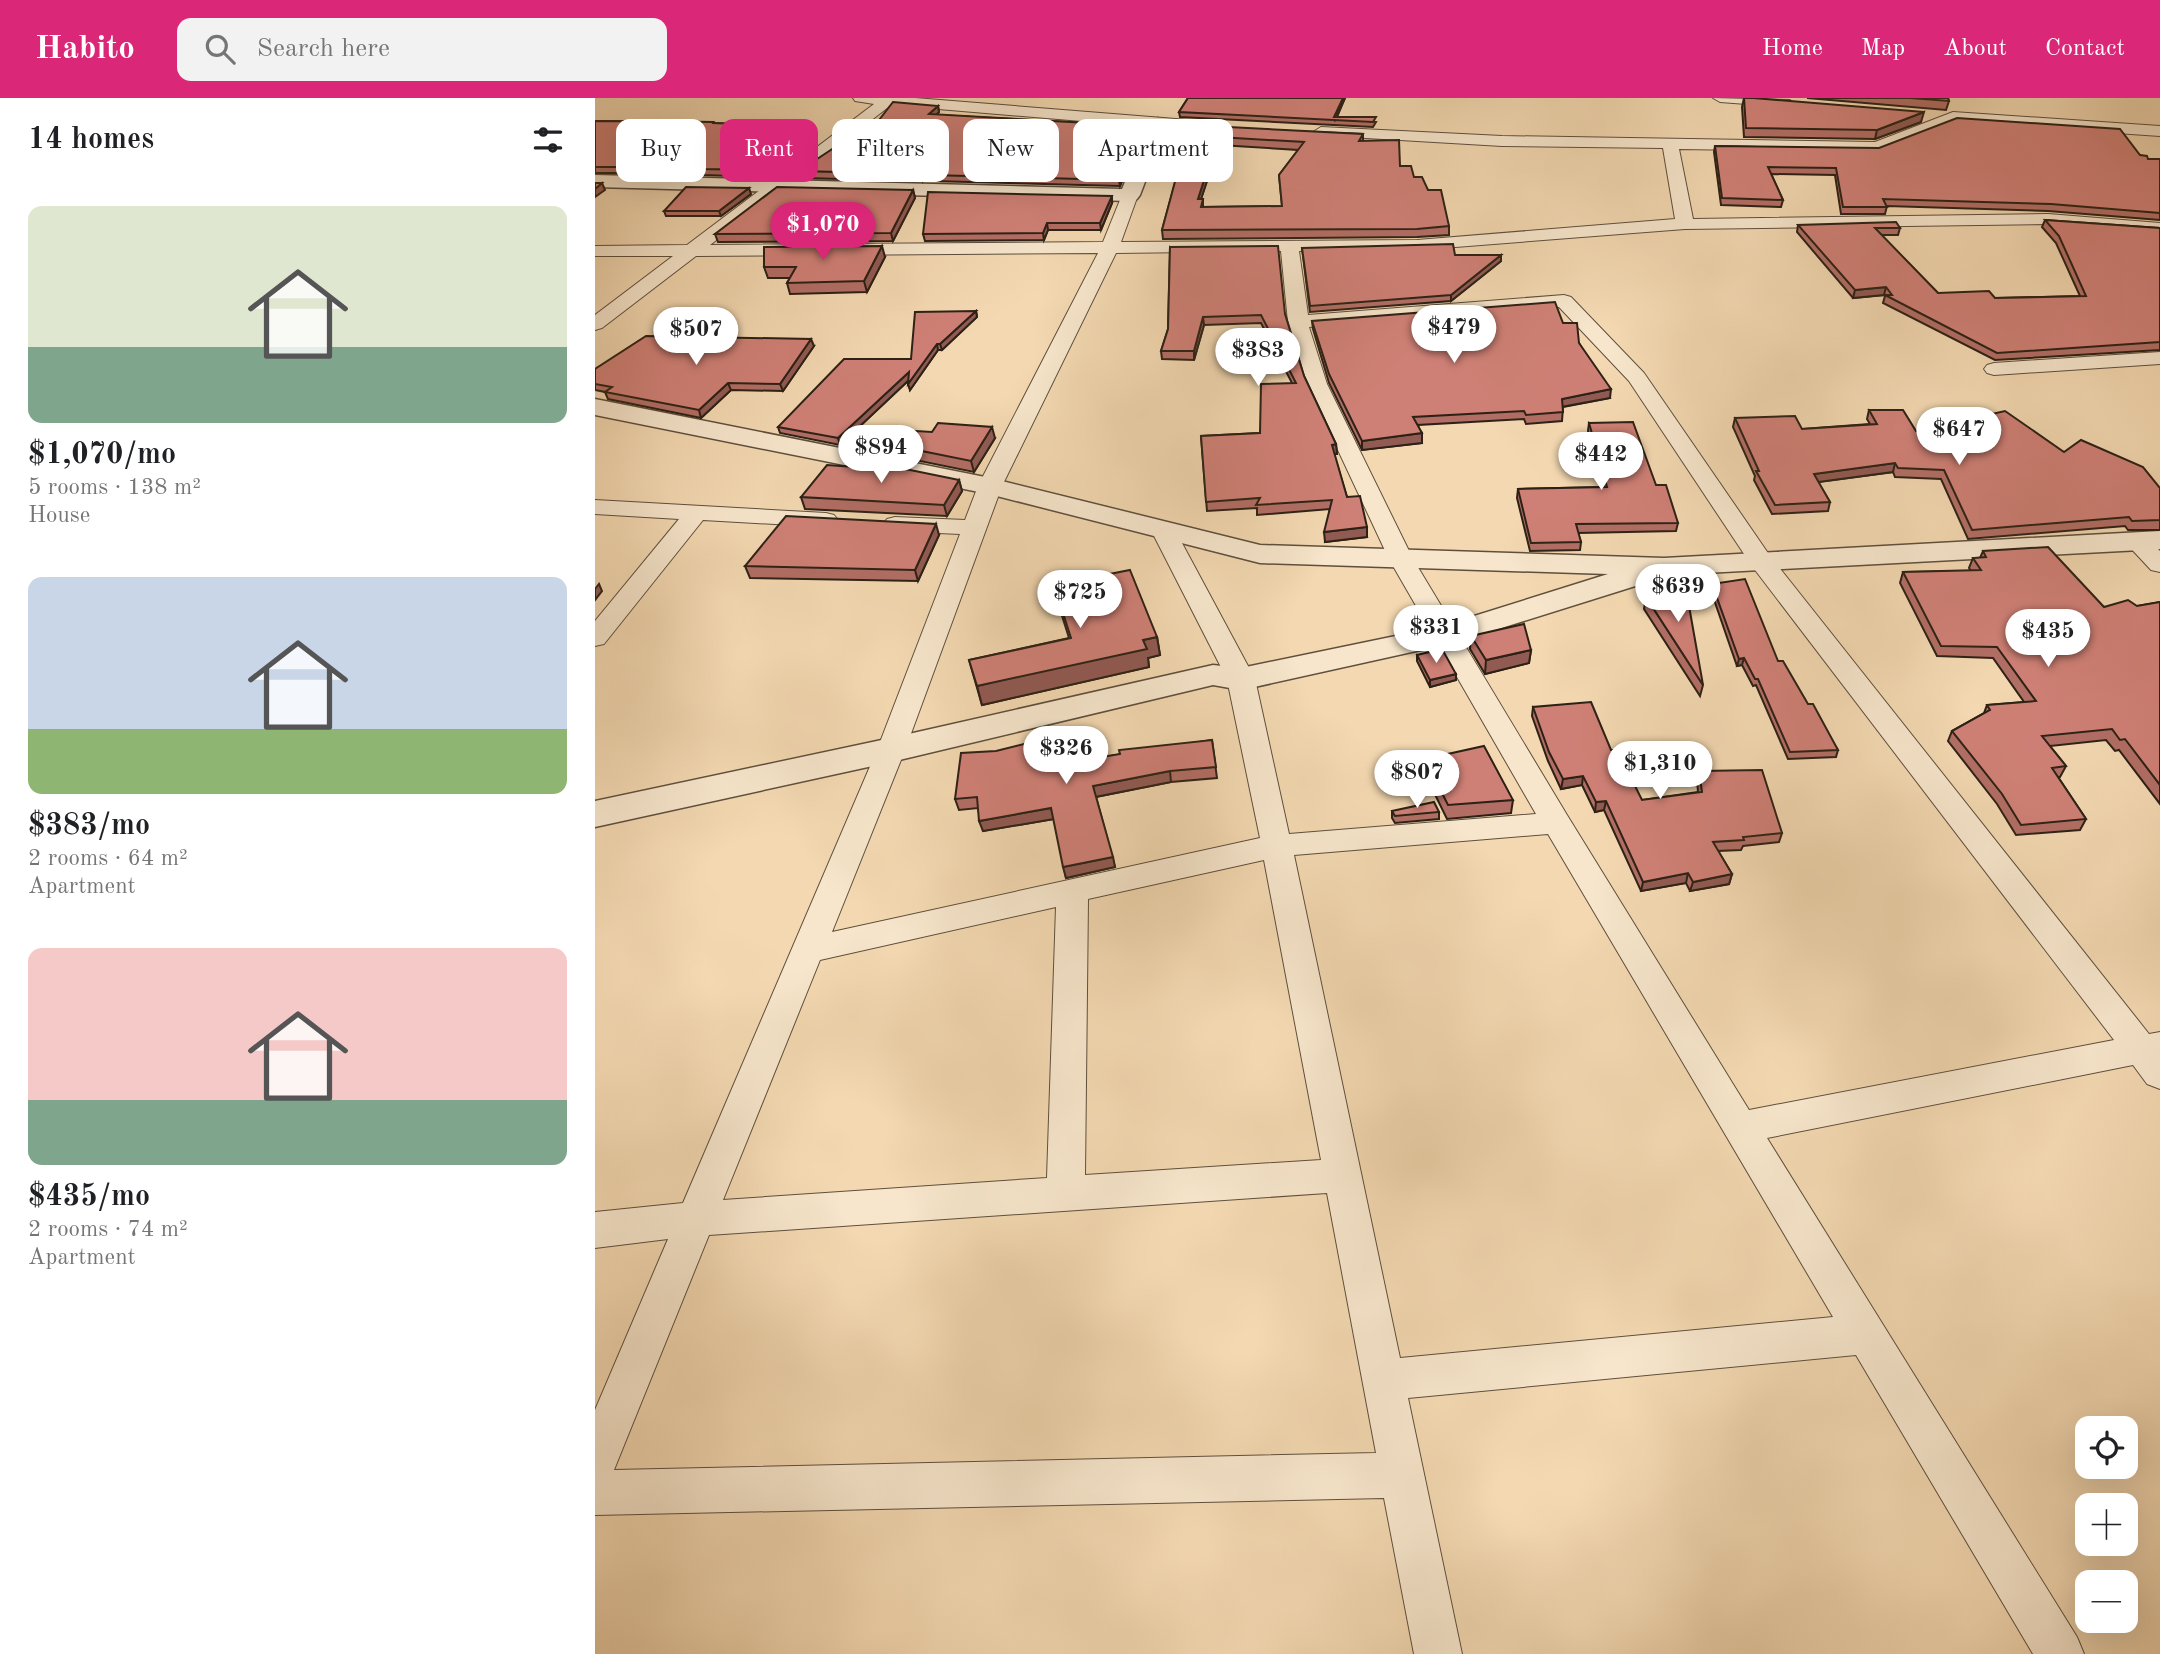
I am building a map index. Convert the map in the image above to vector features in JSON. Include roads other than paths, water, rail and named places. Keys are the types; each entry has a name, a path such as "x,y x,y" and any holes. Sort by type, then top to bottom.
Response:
{"street":[{"path":"859,98 1102,119"},
{"path":"1949,98 1953,117"},
{"path":"595,324 888,100"},
{"path":"1716,102 1802,105"},
{"path":"1912,114 2160,131"},
{"path":"1310,132 1503,141 1670,143 1712,138 1877,147 1953,117"},
{"path":"1670,143 1685,224"},
{"path":"595,180 1130,195"},
{"path":"595,1462 891,750 990,486 1110,247 1135,182"},
{"path":"595,251 1417,245 1685,224 2048,219 2160,228"},
{"path":"1289,245 1298,322 1317,384 1401,559 1556,823 2060,1654"},
{"path":"1298,322 1564,301 1637,377 1761,562 2153,1056 1741,1127"},
{"path":"1994,369 2160,358"},
{"path":"595,408 990,486 1259,554 1664,567 2148,541 2160,565"},
{"path":"595,507 849,521"},
{"path":"599,627 696,513"},
{"path":"877,523 974,528"},
{"path":"1163,530 1241,679 1385,1380 1438,1654"},
{"path":"595,814 891,750 1213,675 1241,679 1446,635 1664,567"},
{"path":"807,950 1275,846 1556,823"},
{"path":"1066,1193 1073,891"},
{"path":"595,1230 694,1219 1343,1175"},
{"path":"1385,1380 1866,1334"},
{"path":"595,1493 1403,1475"}]}
